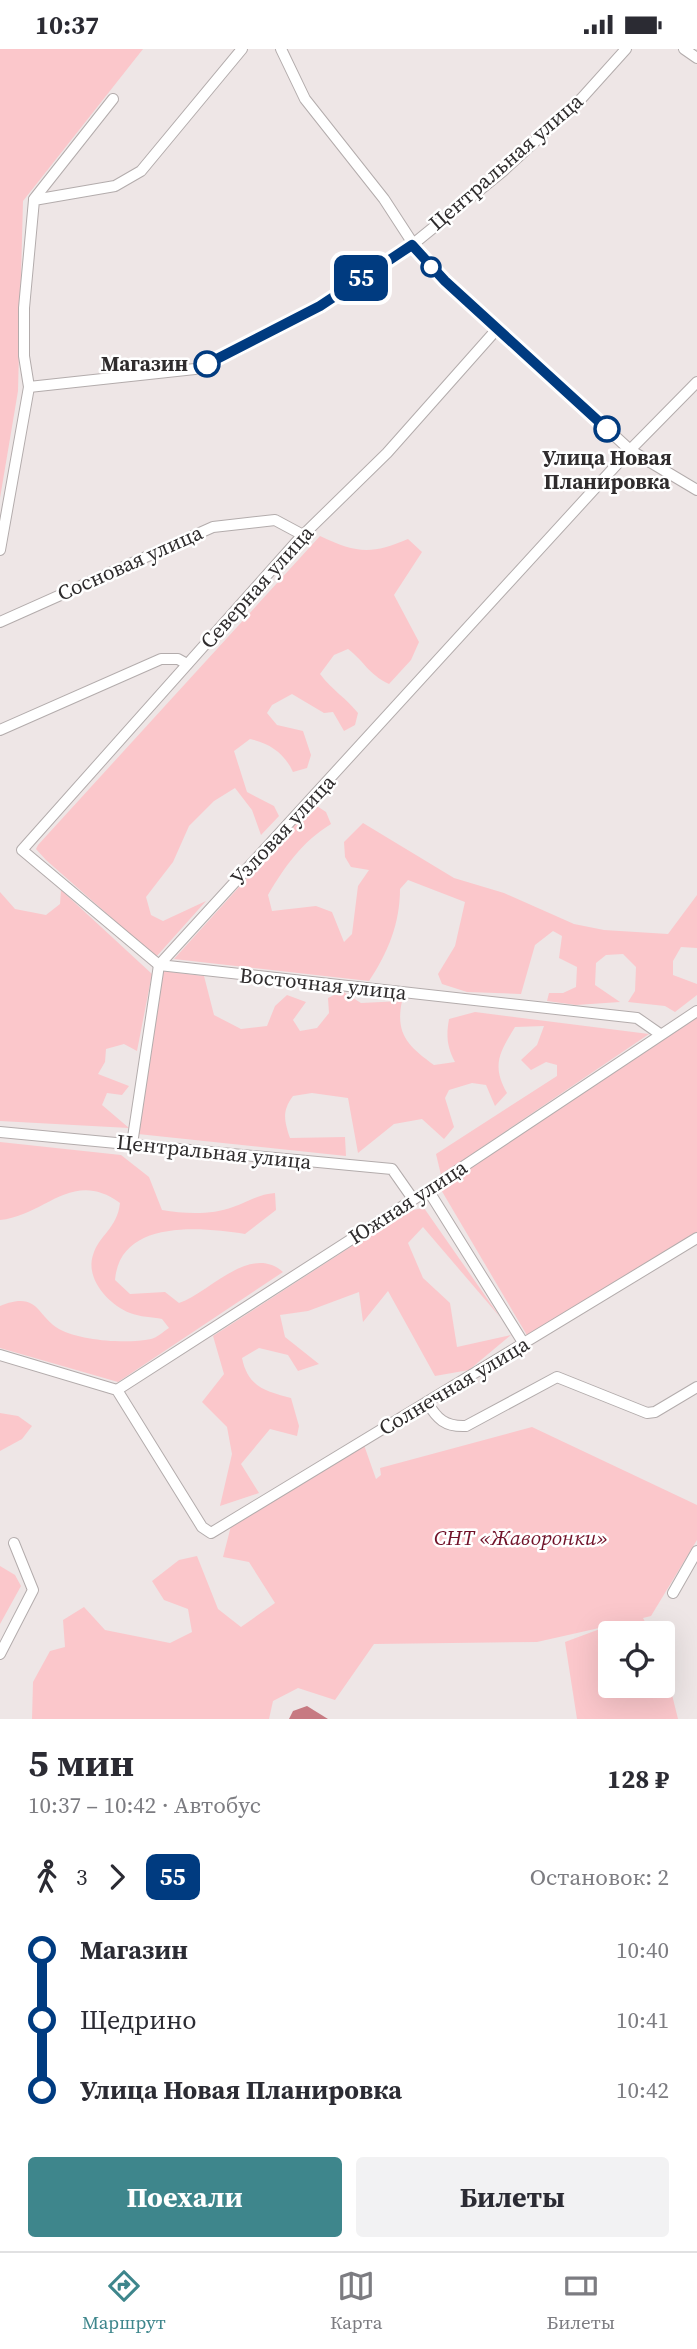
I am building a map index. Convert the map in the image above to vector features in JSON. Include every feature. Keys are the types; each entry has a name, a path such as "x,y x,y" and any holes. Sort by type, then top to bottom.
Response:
{"street":[{"path":"34,200 127,181 141,171 242,49"},
{"path":"281,49 305,99 384,199 409,234 412,245 497,329 630,450 697,490"},
{"name":"Центральная улица","path":"29,387 204,366 320,306 412,245 541,136 626,49"},
{"path":"684,49 697,58"},
{"path":"0,550 29,387 24,356 24,308 34,200 113,99"},
{"name":"Северная улица","path":"159,965 22,850 303,535 387,453 497,329"},
{"path":"630,450 697,382"},
{"name":"Узловая улица","path":"159,965 630,450"},
{"name":"Сосновая улица","path":"0,622 214,527 275,520 303,535"},
{"path":"0,730 161,659 178,659 187,664"},
{"path":"132,1143 159,965"},
{"name":"Восточная улица","path":"159,965 637,1018 660,1034"},
{"name":"Южная улица","path":"117,1390 428,1190 697,1011"},
{"name":"Центральная улица","path":"0,1132 392,1170 413,1199"},
{"path":"428,1190 524,1344"},
{"name":"Солнечная улица","path":"117,1390 202,1527 211,1533 697,1238"},
{"path":"0,1355 117,1390"},
{"path":"427,1402 437,1419 455,1426 466,1426 557,1377 646,1413 655,1412 697,1387"},
{"path":"0,1654 33,1590 14,1543"},
{"path":"673,1593 697,1551"}],"green space":[{"path":"0,49 143,49 23,201 18,391 0,498"},
{"path":"320,536 344,546 364,550 384,548 408,539 422,552 394,595 419,642 411,660 389,684 376,676 348,649 334,655 320,674 358,713 355,725 344,731 333,712 324,713 292,694 272,705 267,713 277,725 303,731 311,755 307,768 293,772 276,750 250,739 234,751 247,792 274,806 279,816 261,835 252,810 235,788 214,801 189,826 173,862 146,897 151,915 163,921 206,901 156,957 36,849"},
{"path":"314,804 326,812 331,824 295,855 281,874 268,895 272,911 316,906 332,912 344,942 352,934 358,886 369,870 351,867 345,857 344,842 363,823 454,878 504,893 574,924 604,930 668,934 697,895 697,948 681,947 673,961 673,975 697,984 697,995 675,1012 665,1006 628,1002 635,991 636,967 623,954 606,955 596,963 595,985 620,1002 576,1005 547,1001 549,993 563,993 576,987 577,967 559,958 562,936 553,931 535,945 521,994 467,992 442,984 438,974 455,946 465,902 408,880 400,889 398,914 392,937 369,981 174,959"},
{"path":"61,890 152,974 137,1051 124,1044 106,1049 105,1062 98,1074 129,1086 122,1095 107,1093 102,1105 129,1128 0,1121 0,892 15,909 46,915 60,904"},
{"path":"163,971 204,976 214,1015 241,1029 267,1026 275,1006 287,995 306,1002 293,1020 300,1031 317,1028 329,1013 328,998 342,991 361,1003 402,1001 402,1031 417,1052 434,1065 455,1062 448,1041 449,1019 475,1012 649,1034 441,1175 436,1154 557,1076 557,1065 546,1062 531,1070 521,1060 537,1045 544,1026 515,1027 499,1059 499,1074 507,1093 495,1106 486,1085 472,1083 449,1090 445,1098 454,1127 444,1139 422,1119 394,1124 358,1153 348,1098 312,1093 293,1096 289,1101 285,1116 290,1138 345,1137 346,1156 138,1134"},
{"path":"697,1016 697,1233 528,1337 440,1188"},
{"path":"0,1142 121,1155 149,1177 162,1210 207,1213 275,1193 276,1210 245,1234 186,1229 165,1231 131,1246 120,1260 115,1280 130,1294 165,1292 179,1303 244,1266 257,1263 270,1265 283,1272 118,1382 0,1348 0,1306 13,1302 30,1303 59,1329 91,1339 141,1340 153,1338 169,1328 162,1319 130,1313 114,1304 101,1290 92,1273 93,1255 99,1242 112,1226 120,1203 103,1194 87,1190 73,1192 16,1217 0,1220"},
{"path":"424,1208 500,1317 423,1227 408,1243 423,1278 450,1303 457,1347 511,1335 469,1370 435,1376 388,1291 363,1322 359,1292 308,1311 280,1315 285,1337 319,1364 298,1371 288,1355 259,1348 242,1358 253,1382 273,1393 291,1398 299,1426 297,1436 270,1429 241,1464 259,1493 220,1506 232,1454 227,1427 202,1402 224,1374 213,1336 406,1211"},
{"path":"0,1413 18,1416 32,1426 22,1439 0,1451"},
{"name":"СНТ «Жаворонки»","path":"532,1427 697,1505 697,1540 651,1616 643,1618 645,1621 598,1621 598,1628 537,1642 374,1644 335,1700 298,1688 273,1701 269,1719 32,1719 33,1682 50,1651 65,1647 63,1620 84,1607 105,1630 170,1643 192,1632 188,1609 164,1600 152,1581 179,1560 197,1556 218,1609 241,1627 275,1603 249,1562 223,1557 231,1526 364,1445 376,1479 381,1475 380,1468"},
{"path":"0,1566 15,1575 21,1586 0,1624"},
{"path":"598,1630 598,1698 673,1698 678,1719 577,1719 565,1642"}],"shaded area":[{"path":"307,1706 328,1719 289,1719 293,1711"}],"bus line":[{"name":"55","path":"207,364 320,306 412,245 445,281 607,429"}],"place":[{"name":"Магазин","path":"207,364"},
{"name":"Улица Новая Планировка","path":"607,429"}]}
